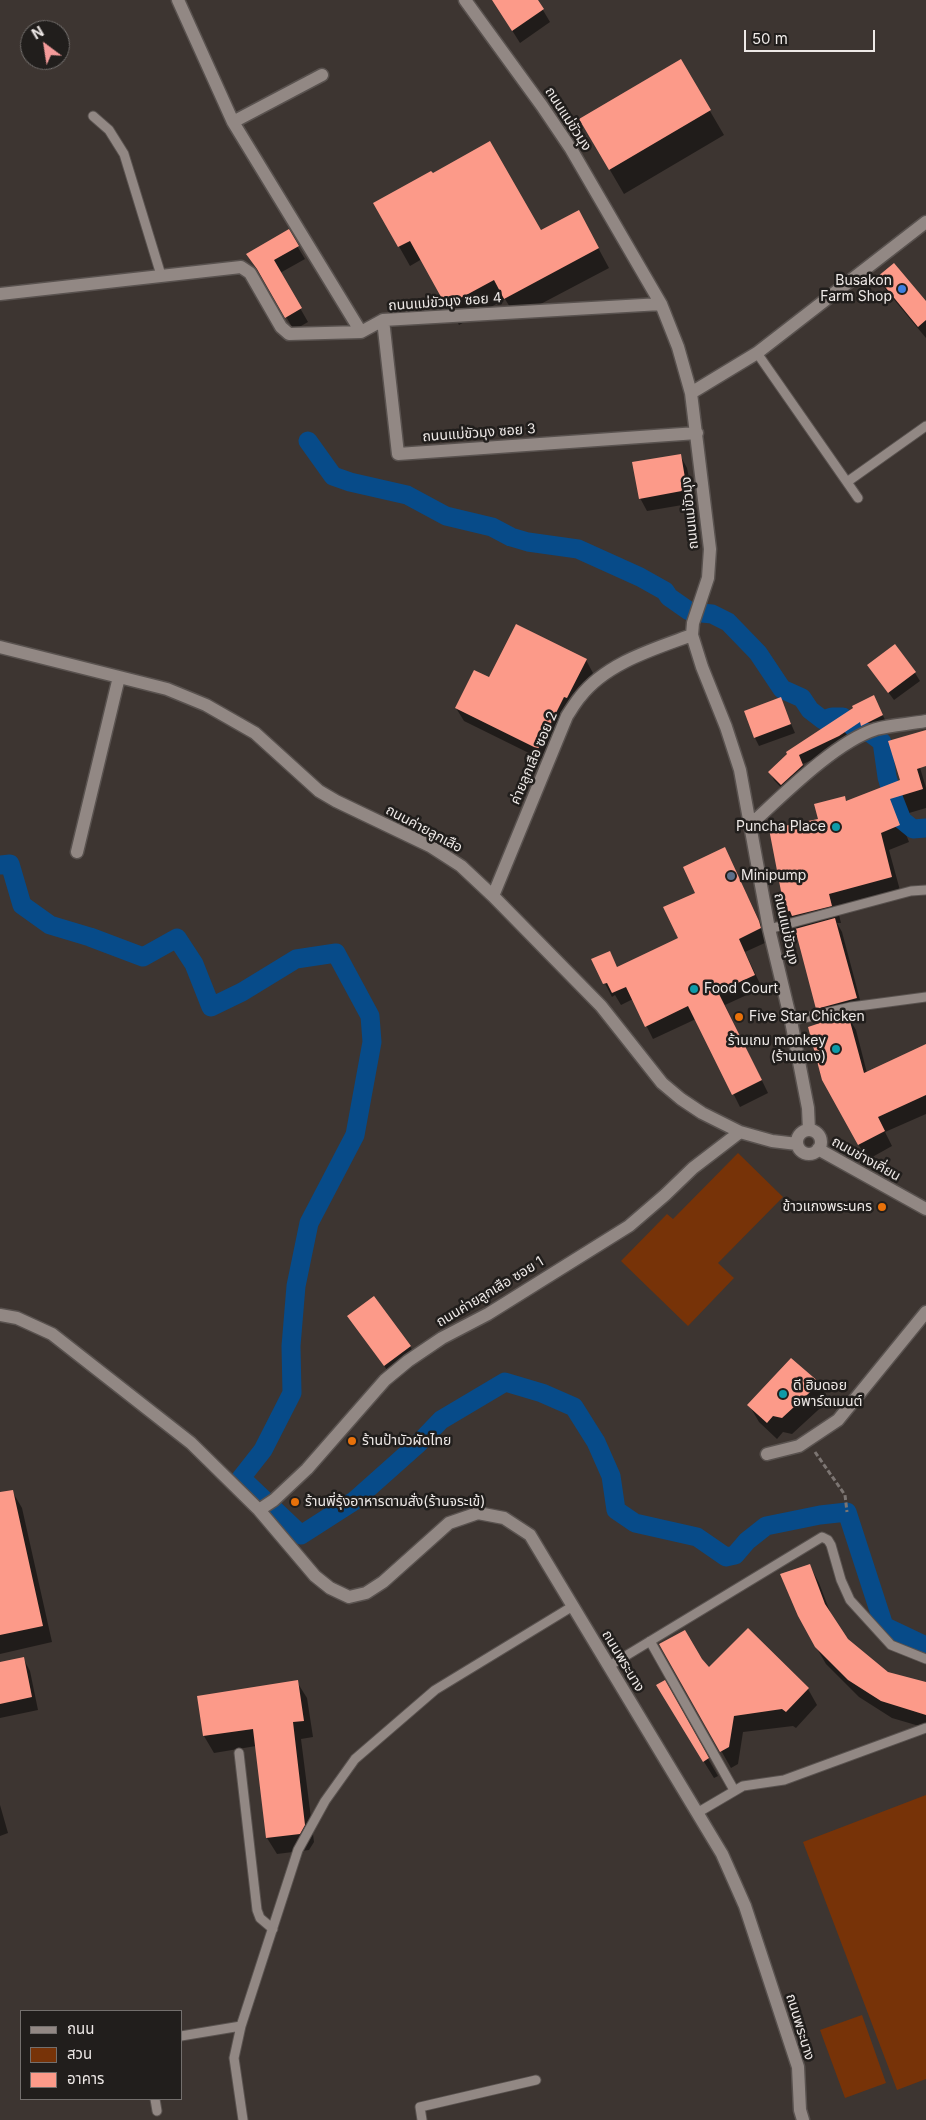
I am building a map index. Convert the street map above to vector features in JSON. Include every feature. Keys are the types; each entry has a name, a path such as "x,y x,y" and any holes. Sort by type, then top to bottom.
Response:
{"street":[{"path":"178,0 233,122 361,332"},
{"name":"ถนนแม่ขัวมุง","path":"465,0 571,149 662,304 678,347 691,393 710,549 708,578 693,623 692,635 740,770 769,929 791,1021 808,1108 809,1130"},
{"path":"233,122 322,75"},
{"path":"691,393 757,353 926,222"},
{"name":"ถนนแม่ขัวมุง ซอย 4","path":"0,294 241,266 250,273 281,327 289,334 361,332 383,320 662,304"},
{"name":"ถนนแม่ขัวมุง ซอย 3","path":"383,320 398,454 697,432"},
{"name":"ค่ายลูกเสือ ซอย 2","path":"493,896 567,716 580,696 598,679 621,664 692,635"},
{"name":"ถนนค่ายลูกเสือ","path":"0,647 167,689 206,705 255,733 319,791 430,846 461,866 601,1006 662,1083 702,1113 740,1132 772,1141 797,1144"},
{"path":"77,852 119,677"},
{"path":"750,826 802,778 846,744 875,730 926,721"},
{"path":"809,1130 818,1134 821,1142 818,1150 813,1153 801,1151 797,1144 799,1135 809,1130"},
{"name":"ถนนค่ายลูกเสือ ซอย 1","path":"259,1510 274,1500 307,1469 384,1380 408,1361 442,1338 488,1314 629,1226 693,1168 740,1132"},
{"name":"ถนนช่างเคี่ยน","path":"818,1150 926,1209"},
{"path":"767,1454 799,1446 838,1420 926,1312"},
{"path":"0,1315 17,1318 52,1334 191,1443 259,1510"},
{"name":"ถนนพระนาง","path":"259,1510 315,1576 330,1588 349,1597 366,1593 383,1582 449,1523 478,1513 504,1518 530,1536 722,1854 745,1906 798,2067 800,2110 803,2120"}],"lane":[{"path":"93,116 108,130 124,154 161,275"},
{"path":"757,353 858,498"},
{"path":"847,482 926,426"},
{"path":"769,929 911,891 926,890"},
{"path":"791,1021 851,1007 926,997"},
{"path":"609,1666 822,1537 831,1544 841,1580 850,1600 891,1644 926,1658"},
{"path":"242,2120 234,2058 241,2026 298,1850 325,1801 356,1759 435,1690 574,1606"},
{"path":"650,1642 734,1790"},
{"path":"697,1813 743,1786 784,1780 926,1728"},
{"path":"239,1753 257,1910 260,1918 273,1929"},
{"path":"182,2036 241,2026"},
{"path":"422,2120 420,2107 536,2080"},
{"path":"156,2100 157,2111"}],"path":[{"path":"807,1441 845,1496 847,1512"}],"green space":[{"path":"738,1153 783,1197 718,1263 734,1278 688,1326 621,1261 667,1214 673,1219"},
{"path":"926,1795 926,2079 897,2090 803,1842"},
{"path":"862,2015 886,2083 845,2098 820,2030"}],"building":[{"path":"492,0 538,0 544,9 512,31"},
{"path":"681,59 711,110 609,170 579,119"},
{"path":"490,141 541,230 579,210 599,248 504,299 494,280 446,306 410,241 398,247 373,203 431,171 433,173"},
{"path":"289,229 299,246 274,260 302,308 285,318 257,269 246,254"},
{"name":"Busakon Farm Shop","path":"894,263 926,301 926,320 918,327 877,277"},
{"path":"681,454 687,490 639,499 632,462"},
{"path":"516,624 587,659 567,698 564,697 538,749 455,708 474,670 489,677"},
{"path":"895,644 916,672 888,693 867,665"},
{"path":"874,695 883,715 861,726 860,722 839,736 799,755 803,765 781,785 768,772 787,754 786,752 853,708 852,706"},
{"path":"781,697 791,724 754,738 744,711"},
{"path":"926,730 926,766 917,769 923,789 890,799 900,825 881,833 892,877 829,894 832,906 792,916 790,911 785,912 769,829 818,819 814,804 845,796 846,801 900,780 888,741"},
{"path":"725,847 761,928 739,939 755,975 718,992 762,1080 732,1095 688,1006 645,1027 626,987 612,993 607,983 603,984 591,959 610,951 617,967 678,938 663,907 695,893 683,867"},
{"path":"835,918 857,998 816,1009 795,929"},
{"path":"848,1014 864,1073 926,1044 926,1095 878,1117 885,1131 858,1145 822,1080 808,1027 820,1023 819,1021"},
{"path":"374,1296 411,1346 384,1366 347,1316"},
{"name":"ดี ฮิมดอย อพาร์ตเมนต์","path":"791,1358 820,1383 782,1418 773,1416 767,1423 747,1405"},
{"path":"13,1490 43,1626 0,1635 0,1492"},
{"path":"810,1564 825,1604 848,1639 888,1672 926,1682 926,1715 881,1701 848,1680 815,1647 798,1616 780,1574"},
{"path":"748,1628 809,1688 786,1712 782,1709 734,1716 729,1747 720,1752 659,1644 685,1630 702,1659 709,1667"},
{"path":"24,1657 32,1697 0,1704 0,1662"},
{"path":"298,1680 304,1721 293,1722 305,1825 300,1834 266,1838 253,1729 203,1736 197,1696"},
{"path":"665,1680 709,1758 703,1762 656,1685"}],"waterway":[{"path":"308,441 333,476 350,482 407,495 446,516 492,527 511,537 528,542 578,549 640,577 665,591 669,597 689,611"},
{"path":"702,613 712,614 728,622 758,653 782,689 802,698 810,710 823,720 832,717 843,717 856,730 870,733 882,742 887,777 902,820 913,829 926,828"},
{"path":"0,865 10,864 22,905 50,925 90,937 143,957 177,938 194,964 211,1007 242,992 296,959 336,953 370,1016 372,1042 355,1135 309,1223 296,1286 291,1346 292,1393 263,1450 241,1478 301,1535 354,1501 418,1444 441,1420 505,1382 542,1393 574,1407 596,1442 611,1476 616,1510 635,1523 697,1537 726,1557 735,1555 747,1541 766,1526 820,1515 847,1512 884,1626 926,1646"}],"place":[{"name":"Busakon Farm Shop","path":"902,289"},
{"name":"Puncha Place","path":"836,827"},
{"name":"Minipump","path":"731,876"},
{"name":"Food Court","path":"694,989"},
{"name":"Five Star Chicken","path":"739,1017"},
{"name":"ร้านเกม monkey (ร้านแดง)","path":"836,1049"},
{"name":"ข้าวแกงพระนคร","path":"882,1207"},
{"name":"ดี ฮิมดอย อพาร์ตเมนต์","path":"783,1394"},
{"name":"ร้านป้าบัวผัดไทย","path":"352,1441"},
{"name":"ร้านพี่รุ้งอาหารตามสั่ง(ร้านจระเข้)","path":"295,1502"}]}
